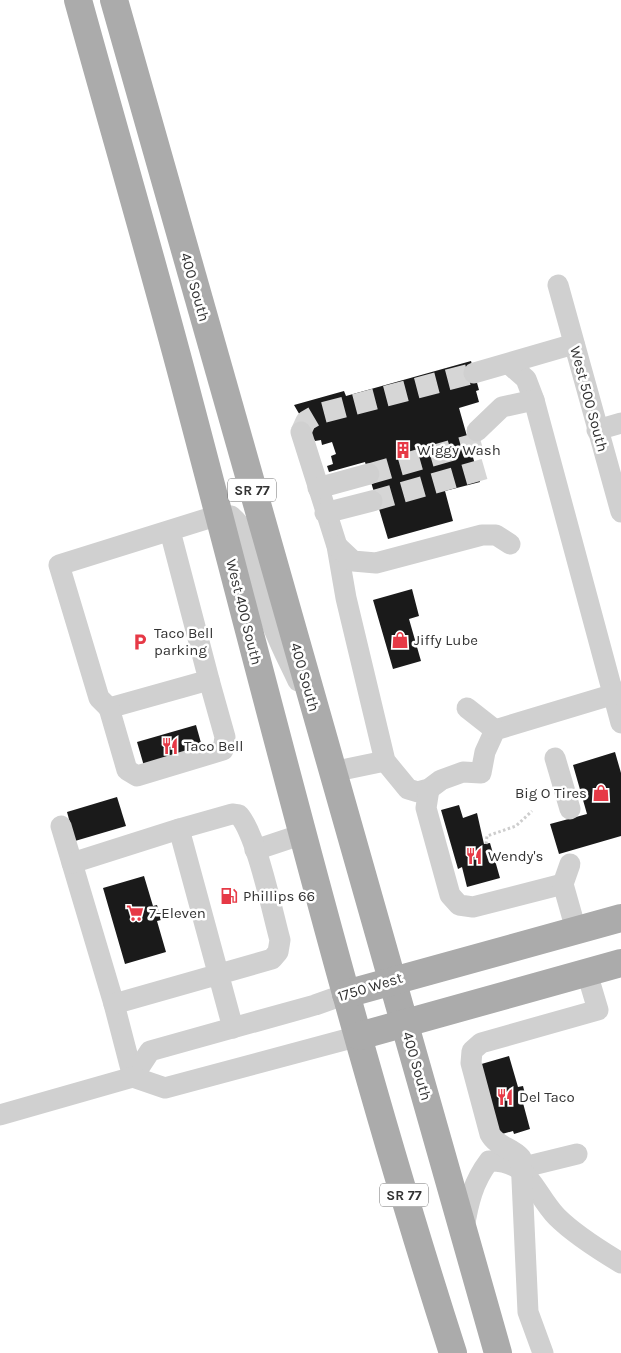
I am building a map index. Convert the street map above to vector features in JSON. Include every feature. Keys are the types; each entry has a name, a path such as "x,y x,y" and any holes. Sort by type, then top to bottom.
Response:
{"main road":[{"name":"SR 77","path":"78,0 160,290 219,515"},
{"name":"400 South","path":"114,0 498,1353"},
{"name":"West 400 South","path":"219,515 303,834"},
{"name":"SR 77","path":"303,834 346,994 421,1253 453,1353"},
{"name":"1750 West","path":"346,994 621,918"},
{"path":"359,1036 621,963"}],"street":[{"name":"West 500 South","path":"558,285 621,512"},
{"path":"474,373 574,344"},
{"path":"509,364 526,379 534,400 617,693 621,723"},
{"path":"477,431 502,408 534,400"},
{"path":"597,430 621,423"},
{"path":"301,432 321,501 337,546 346,598 385,761 408,789 418,792 429,789 442,780 463,772 481,773 485,752 495,730 617,693"},
{"path":"321,501 371,487"},
{"path":"170,531 225,737 223,750 138,776 127,770 108,708 99,698 59,565 219,515 231,516 244,532 270,618 321,734"},
{"path":"337,546 354,561 376,563 482,535 496,536 510,544"},
{"path":"108,708 209,680"},
{"path":"467,708 495,730"},
{"path":"555,758 570,809"},
{"path":"332,772 385,761"},
{"path":"429,789 426,808 450,895 460,905 473,907 563,884"},
{"path":"72,863 232,814 239,815 244,821 255,850 280,940 278,952 272,959 114,1004"},
{"path":"61,826 114,1004 133,1077"},
{"path":"179,829 233,1028"},
{"path":"255,850 303,834"},
{"path":"570,864 563,884 576,930"},
{"path":"543,1353 528,1312 521,1158 516,1152 495,1142 490,1134 471,1062 472,1051 481,1043 598,1010 587,973"},
{"name":"1750 West","path":"133,1077 150,1051 315,1005 346,994"},
{"path":"0,1115 133,1077 165,1088 359,1036"},
{"path":"520,1168 577,1154"},
{"path":"464,1231 475,1181 489,1161 504,1161 520,1168 558,1217 621,1263"}],"path":[{"path":"486,844 487,836 516,826 532,811"}],"building":[{"name":"Wiggy Wash","path":"471,361 479,390 476,391 479,402 459,408 480,482 445,491 453,521 388,539 365,462 329,472 327,466 333,464 331,456 336,454 332,442 322,445 321,440 315,441 294,405 344,391 346,396"},
{"name":"Jiffy Lube","path":"412,589 419,616 409,619 421,661 393,669 373,600"},
{"name":"Taco Bell","path":"196,725 203,750 144,766 137,742"},
{"name":"Big O Tires","path":"615,752 621,773 621,836 559,854 550,824 587,814 573,765"},
{"path":"117,797 126,826 75,841 67,812"},
{"name":"Wendy's","path":"459,805 463,818 477,813 484,844 490,843 500,878 467,887 462,867 458,869 441,810"},
{"name":"7-Eleven","path":"144,876 153,906 157,905 161,920 157,921 166,952 125,964 103,888"},
{"name":"Del Taco","path":"509,1056 518,1087 523,1086 527,1102 523,1103 530,1129 514,1134 513,1131 495,1136 478,1065"}],"tunnel":[{"path":"301,432 306,421 318,414 474,373"},
{"path":"369,474 481,442"},
{"path":"372,501 488,468"}],"place":[{"name":"Wiggy Wash","path":"403,450"},
{"name":"Jiffy Lube","path":"400,640"},
{"name":"Taco Bell parking","path":"140,642"},
{"name":"Taco Bell","path":"170,746"},
{"name":"Big O Tires","path":"601,793"},
{"name":"Wendy's","path":"474,856"},
{"name":"Phillips 66","path":"229,896"},
{"name":"7-Eleven","path":"135,913"},
{"name":"Del Taco","path":"505,1097"}]}
